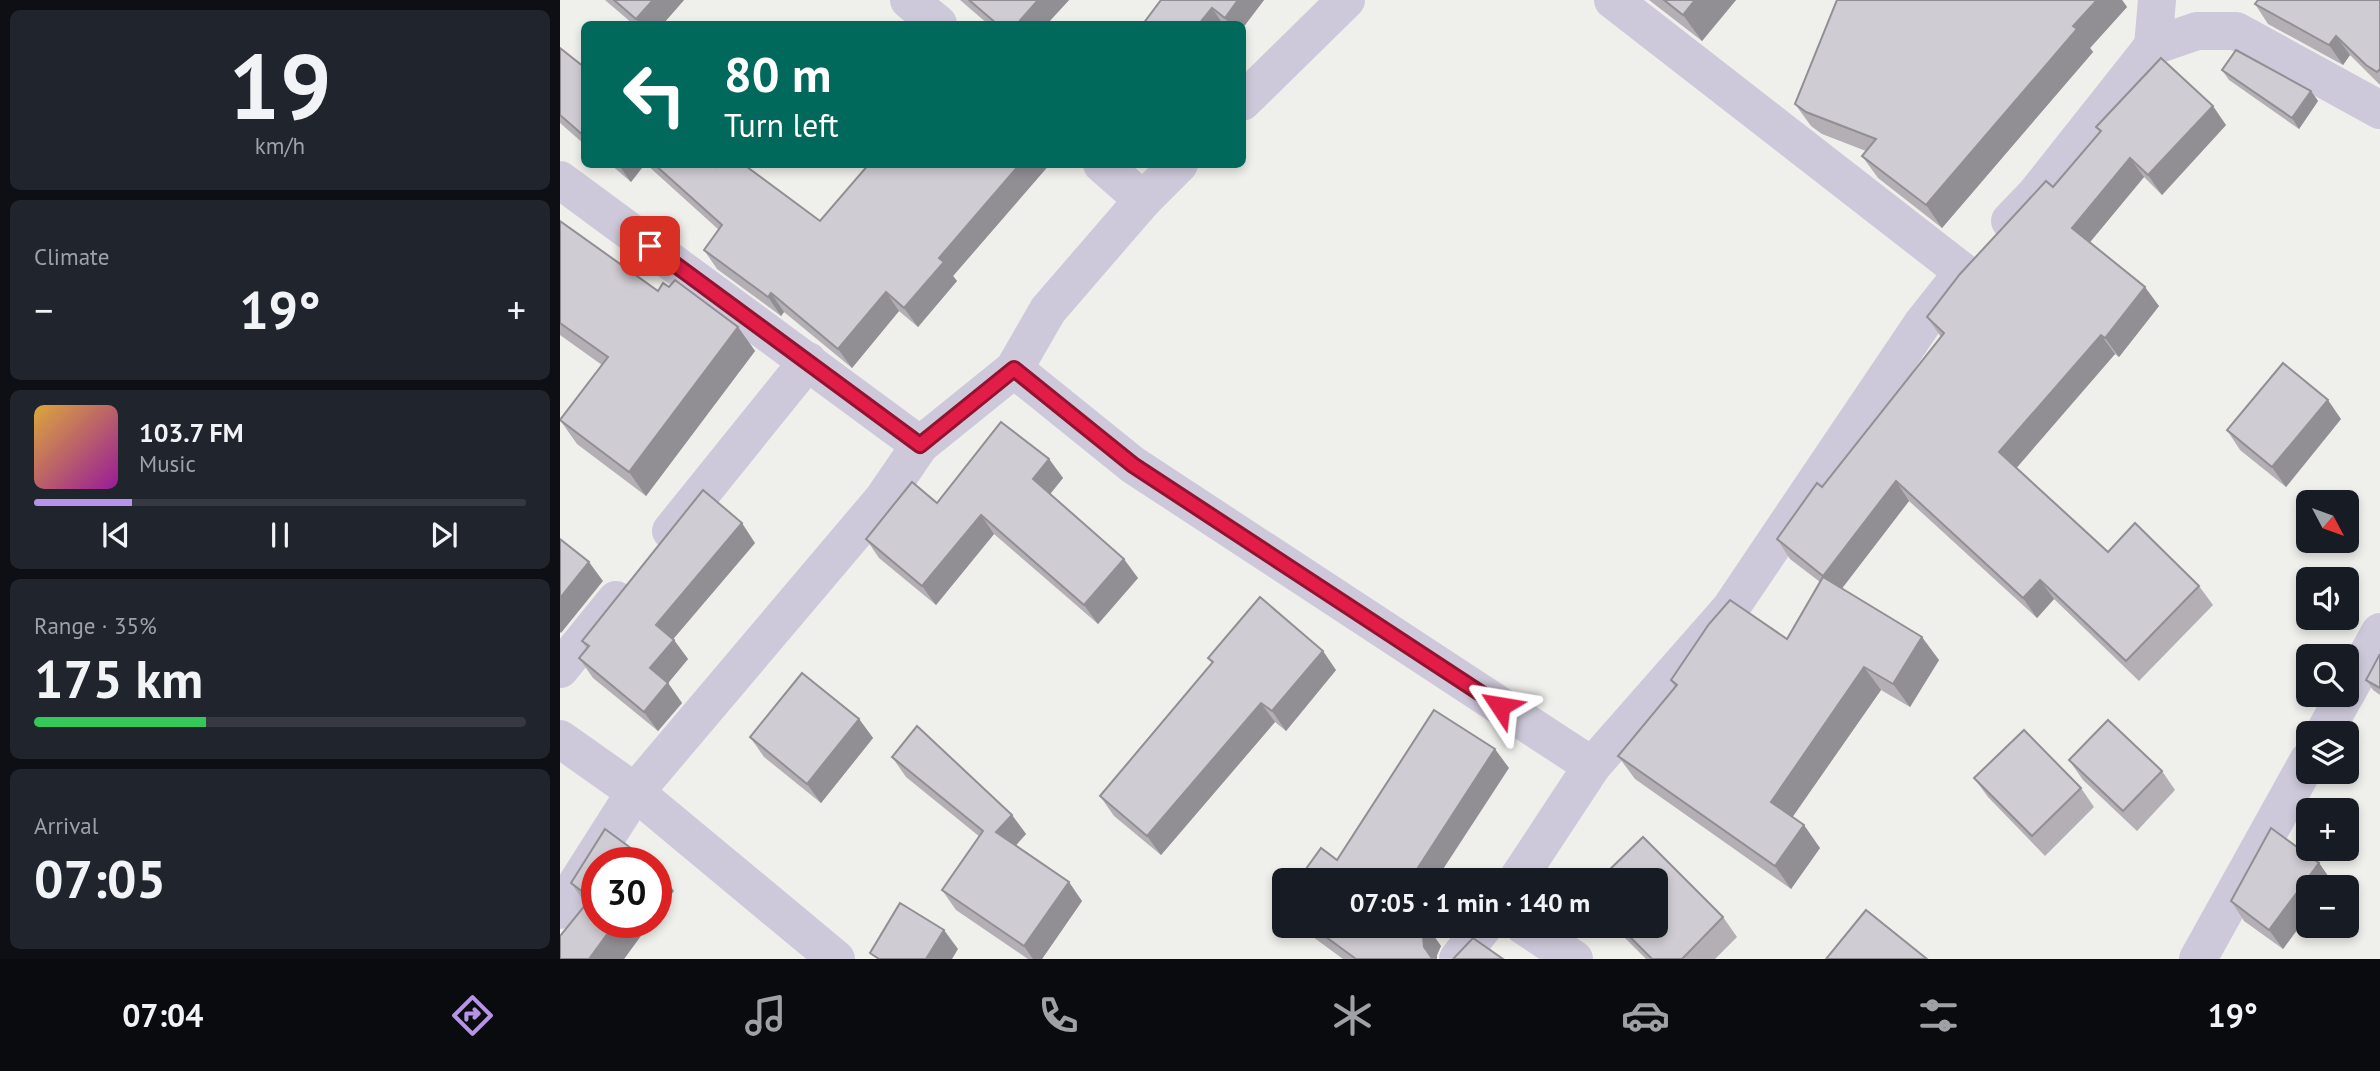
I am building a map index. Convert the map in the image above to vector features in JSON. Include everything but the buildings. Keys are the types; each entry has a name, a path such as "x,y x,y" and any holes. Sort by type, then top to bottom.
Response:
{"street":[{"path":"909,0 934,21"},
{"path":"1246,98 1346,0"},
{"path":"1614,0 1963,272"},
{"path":"2153,46 2157,0"},
{"path":"1525,868 1592,766 1730,609 1922,324 1963,272 2035,195 2153,46 2197,31 2235,31 2380,110"},
{"path":"1107,168 1143,200"},
{"path":"560,909 635,792 883,499 920,445 1014,369 1048,310 1143,200 1175,168"},
{"path":"560,180 920,445"},
{"path":"560,669 808,362"},
{"path":"1014,369 1133,465 1592,766"},
{"path":"2359,670 2380,632"},
{"path":"560,738 635,792 836,959"},
{"path":"2197,959 2296,782"},
{"path":"1458,959 1475,938"},
{"path":"1542,938 1574,959"}],"route":[{"path":"650,246 920,445 1014,369 1133,465 1500,706"}]}
